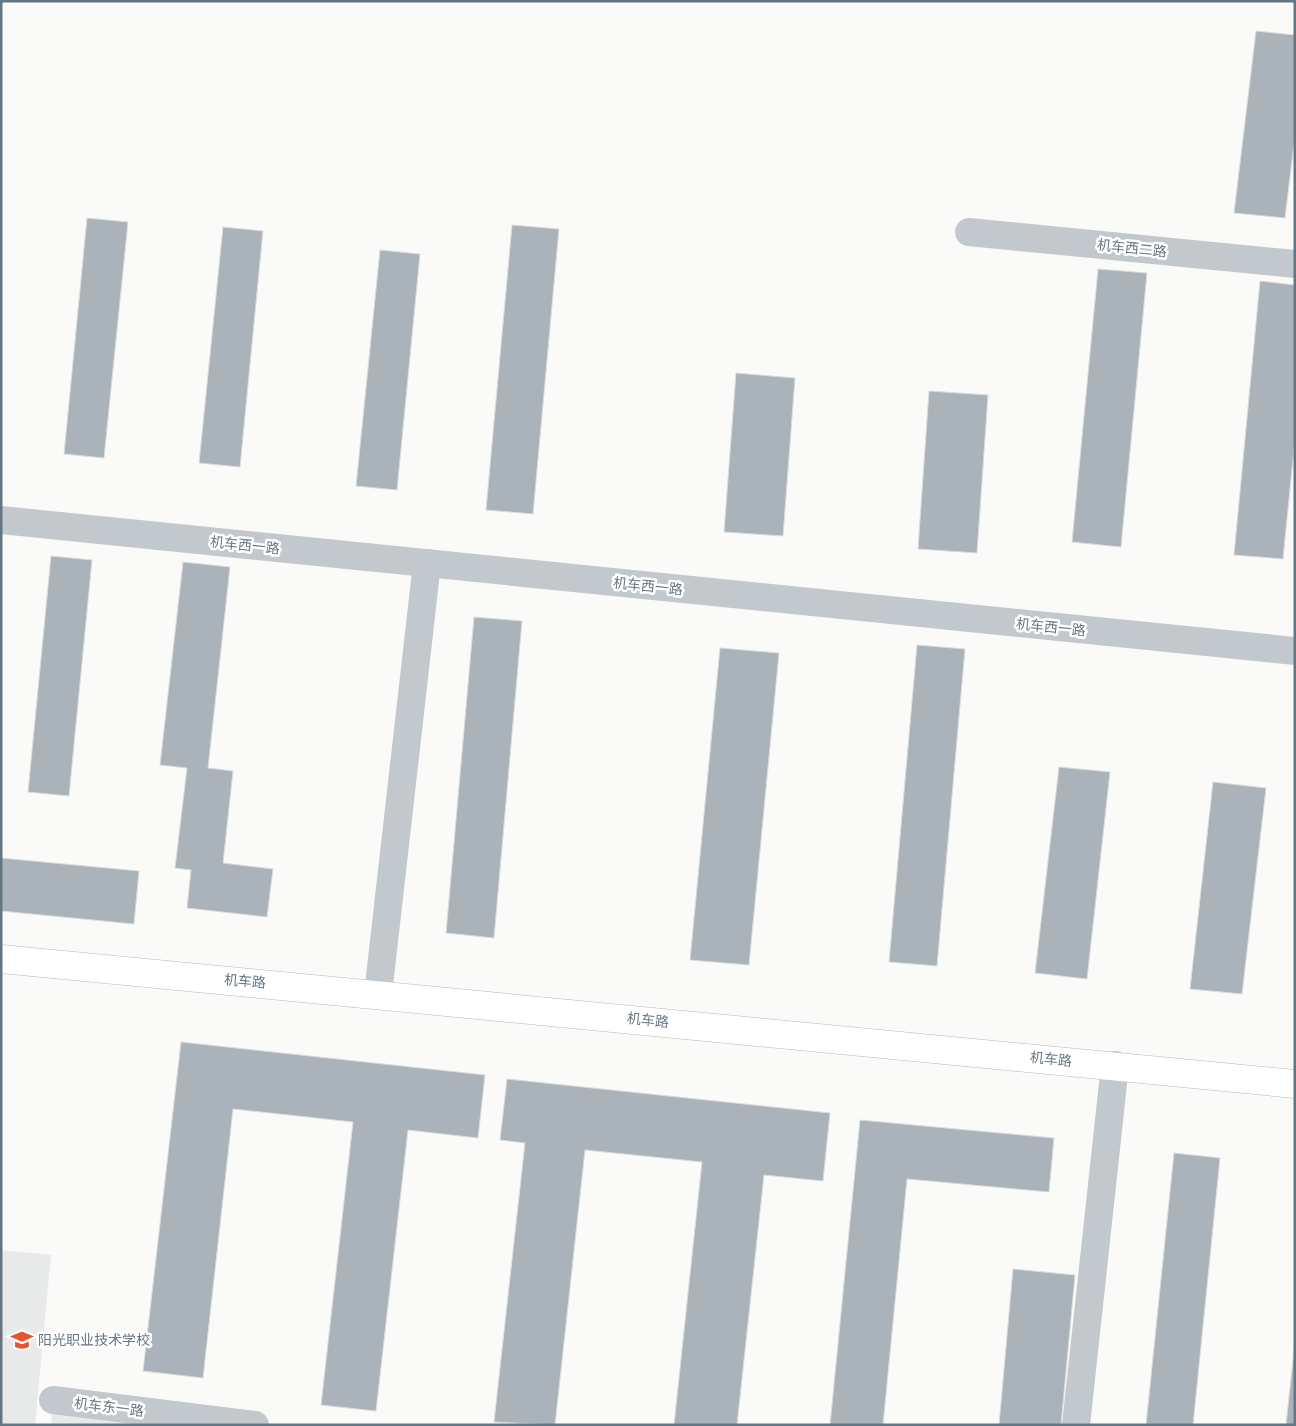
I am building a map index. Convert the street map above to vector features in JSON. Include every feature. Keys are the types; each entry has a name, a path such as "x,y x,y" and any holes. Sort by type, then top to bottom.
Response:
{"street":[{"name":"机车西二路","path":"970,232 1295,264"},
{"name":"机车西一路","path":"1,520 1295,651"},
{"path":"378,994 427,563"},
{"name":"机车路","path":"1,959 1115,1065 1295,1084"},
{"path":"1076,1425 1115,1065"},
{"name":"机车东一路","path":"53,1400 255,1425"}],"shaded area":[{"name":"阳光职业技术学校","path":"1,1250 51,1255 35,1425 1,1425"},
{"path":"53,1408 180,1425 51,1425"}],"building":[{"path":"1256,31 1295,35 1295,135 1285,218 1234,213"},
{"path":"87,218 128,222 104,458 64,454"},
{"path":"512,225 559,229 533,514 486,510"},
{"path":"223,227 263,231 240,467 199,463"},
{"path":"380,250 420,254 397,490 356,486"},
{"path":"1098,269 1147,273 1121,547 1072,542"},
{"path":"1260,281 1295,285 1295,439 1283,559 1234,555"},
{"path":"736,373 795,378 783,536 724,532"},
{"path":"929,391 988,395 977,553 918,549"},
{"path":"51,556 92,560 69,796 28,792"},
{"path":"183,562 230,567 208,768 233,771 223,863 273,869 267,917 187,908 191,870 175,868 187,768 160,765"},
{"path":"474,617 522,621 494,938 446,933"},
{"path":"917,645 965,649 937,966 889,962"},
{"path":"720,648 779,653 749,965 690,960"},
{"path":"1059,767 1110,772 1087,979 1035,973"},
{"path":"1213,782 1266,788 1242,994 1190,989"},
{"path":"1,858 139,871 134,924 1,911"},
{"path":"181,1042 485,1075 478,1138 408,1130 376,1411 321,1405 353,1122 233,1109 203,1378 143,1371"},
{"path":"507,1079 830,1113 823,1181 764,1175 737,1425 674,1425 702,1162 585,1150 555,1425 494,1422 525,1143 500,1140"},
{"path":"860,1120 1054,1138 1049,1192 907,1179 883,1425 830,1425"},
{"path":"1174,1153 1220,1158 1193,1425 1146,1425"},
{"path":"1013,1269 1075,1275 1061,1425 999,1425"},
{"path":"1295,1341 1295,1425 1286,1425"}],"place":[{"name":"阳光职业技术学校","path":"22,1340"}]}
